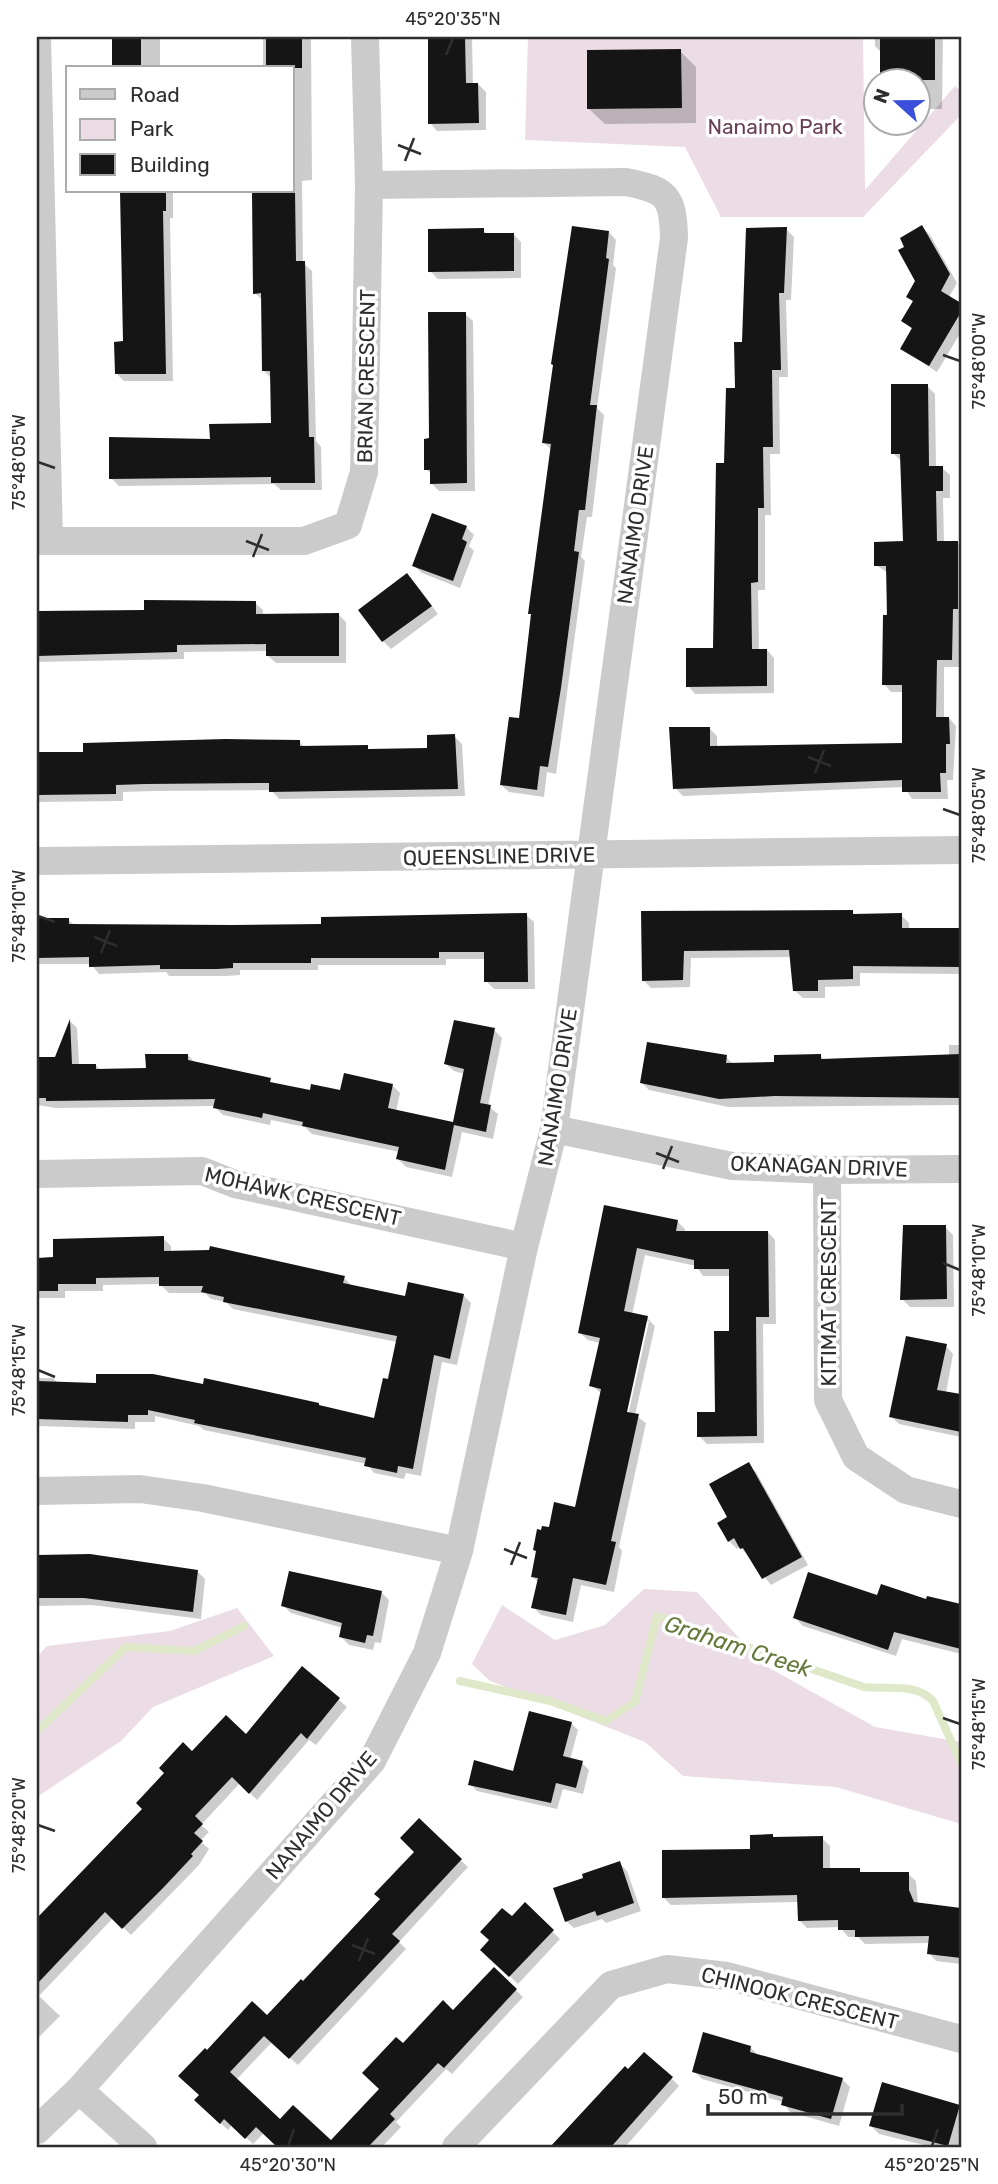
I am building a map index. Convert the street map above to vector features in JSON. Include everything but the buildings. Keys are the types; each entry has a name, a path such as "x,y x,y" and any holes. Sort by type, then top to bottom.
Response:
{"street":[{"path":"37,37 43,540"},
{"name":"BRIAN CRESCENT","path":"43,540 304,541 348,524 364,472 369,185 365,37"},
{"name":"NANAIMO DRIVE","path":"37,2130 79,2090 372,1761 427,1653 459,1551 524,1247 554,1129 674,238 673,209 656,188 626,182 369,185"},
{"name":"QUEENSLINE DRIVE","path":"37,861 961,850"},
{"name":"OKANAGAN DRIVE","path":"554,1129 732,1166 827,1170 961,1169"},
{"name":"KITIMAT CRESCENT","path":"827,1170 828,1400 856,1457 906,1490 961,1504"},
{"name":"MOHAWK CRESCENT","path":"37,1174 202,1171 235,1184 524,1247"},
{"path":"37,1491 140,1489 203,1498 459,1551"},
{"name":"CHINOOK CRESCENT","path":"456,2147 611,1985 667,1969 727,1976 961,2039"},
{"path":"79,2090 143,2147"}],"green space":[{"name":"Nanaimo Park","path":"528,37 863,37 862,136 864,136 865,190 912,136 932,136 932,113 955,86 961,91 961,115 863,217 721,217 685,147 525,140"},
{"path":"644,1589 697,1592 764,1665 875,1727 961,1742 961,1824 836,1787 683,1776 645,1742 490,1681 472,1664 502,1605 555,1640 605,1625"},
{"path":"237,1608 274,1656 153,1707 121,1741 37,1797 37,1657 47,1646 170,1631"}],"waterway":[{"name":"Graham Creek","path":"460,1681 550,1701 606,1721 635,1702 657,1616 864,1687 918,1691 933,1701 961,1763"},
{"name":"Graham Creek","path":"37,1731 126,1647 194,1651 244,1626"}]}
